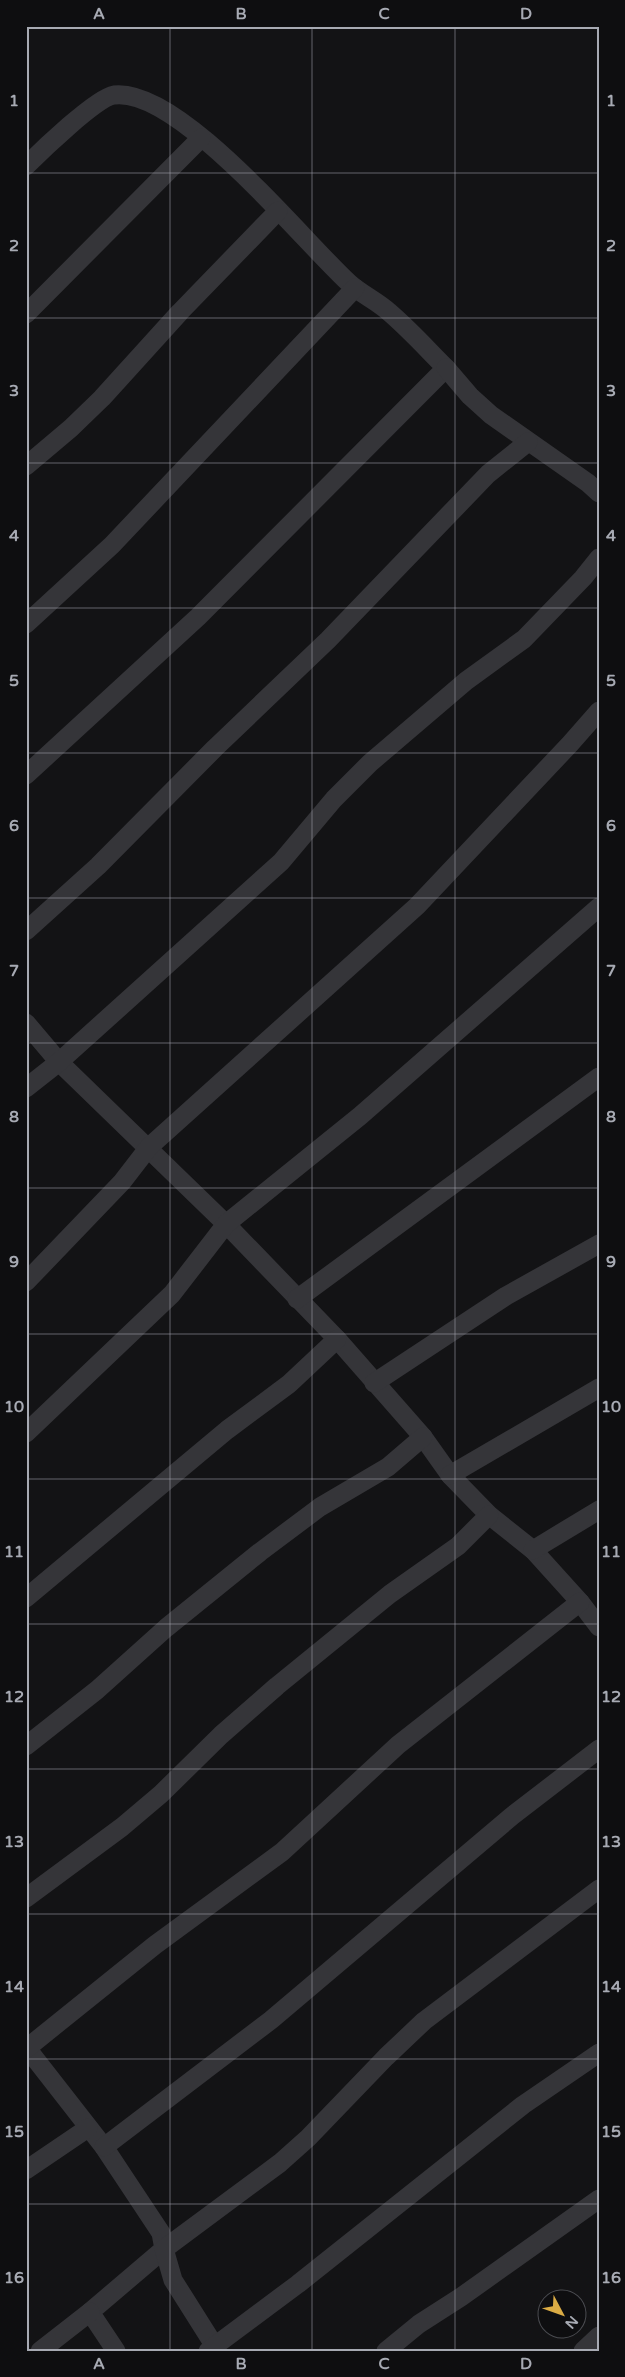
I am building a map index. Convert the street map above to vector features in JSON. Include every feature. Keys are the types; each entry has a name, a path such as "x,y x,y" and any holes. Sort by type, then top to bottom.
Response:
{"street":[{"path":"28,160 103,98 113,95 124,95 152,103 166,111 234,166 355,288 390,313 491,416 588,483 599,493"},
{"path":"26,314 201,138"},
{"path":"26,466 71,428 102,398 180,312 278,211"},
{"path":"26,624 119,538 355,288"},
{"path":"26,775 198,617 446,368"},
{"path":"26,931 98,866 328,640 488,474 528,442"},
{"path":"26,1088 59,1062 281,862 334,799 370,763 466,681 524,639 583,578 599,558"},
{"path":"26,1282 122,1182 149,1147 417,906 599,711"},
{"path":"26,1433 172,1294 226,1224 360,1116 599,907"},
{"path":"26,1023 59,1062 149,1147 337,1339 423,1437 450,1475 489,1515 533,1550 580,1602 599,1627"},
{"path":"297,1299 599,1077"},
{"path":"374,1383 506,1296 599,1244"},
{"path":"26,1598 227,1430 289,1384 337,1339"},
{"path":"450,1475 599,1388"},
{"path":"26,1746 97,1690 166,1628 260,1552 320,1507 388,1467 423,1437"},
{"path":"533,1550 599,1510"},
{"path":"26,1898 122,1827 161,1794 221,1735 277,1686 390,1594 458,1546 489,1515"},
{"path":"580,1602 398,1745 282,1852 155,1945 26,2048 65,2094 88,2128 104,2147 161,2232 173,2280 211,2348 298,2284 522,2105 599,2053"},
{"path":"104,2147 271,2020 512,1816 599,1749"},
{"path":"40,2351 90,2312 164,2249 280,2163 308,2138 386,2057 424,2021 599,1889"},
{"path":"26,2170 88,2128"},
{"path":"386,2351 419,2324 461,2297 599,2200"},
{"path":"90,2312 116,2351"},
{"path":"583,2351 599,2336"}]}
